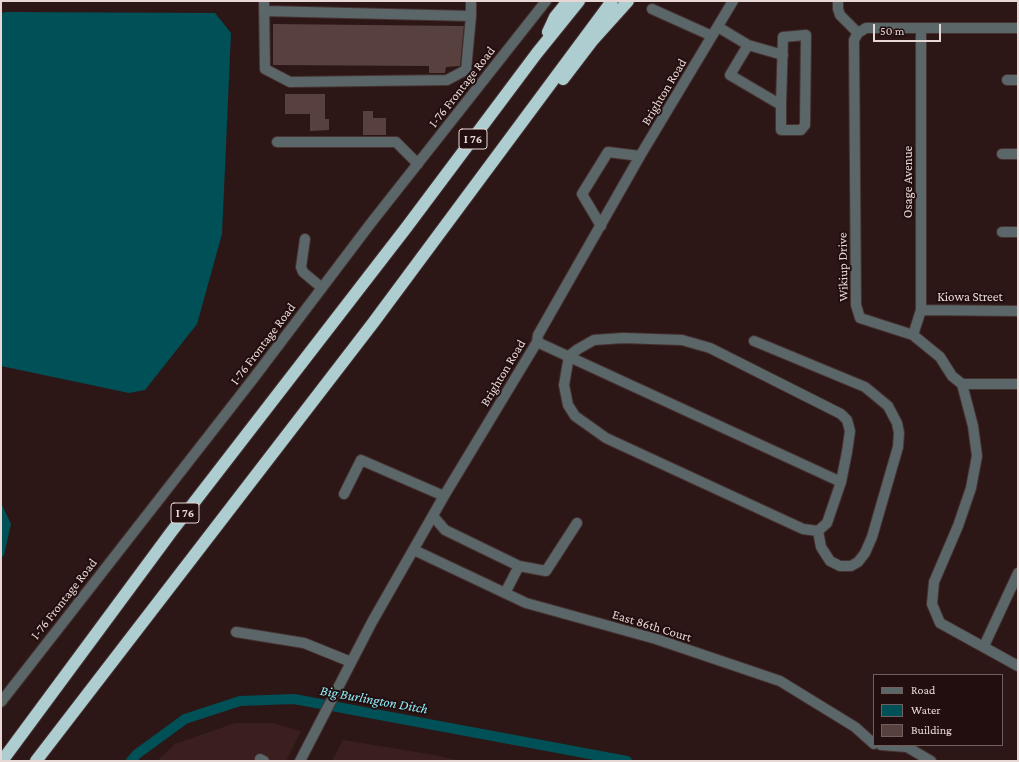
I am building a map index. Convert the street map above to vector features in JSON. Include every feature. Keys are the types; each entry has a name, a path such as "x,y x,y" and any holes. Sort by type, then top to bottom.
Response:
{"highway":[{"path":"537,53 555,17 568,1"},
{"name":"I 76","path":"4,757 172,531 406,228 537,53 579,1"},
{"name":"I 76","path":"36,761 373,323 612,1"},
{"path":"535,104 560,83 592,41 628,1"}],"street":[{"path":"471,1 471,16 466,70 447,80 290,82 265,69 264,6 471,16"},
{"name":"I-76 Frontage Road","path":"1,702 254,379 322,288 546,1"},
{"name":"Brighton Road","path":"300,761 338,687 444,496 537,342 538,335 640,156 733,1"},
{"path":"838,1 840,15 858,33 866,28 1018,28"},
{"path":"652,9 712,36"},
{"path":"718,27 748,45 783,55"},
{"name":"Osage Avenue","path":"912,335 921,310 921,28"},
{"name":"Wikiup Drive","path":"858,33 854,40 856,305 860,318 912,335 940,357 952,376 962,384 973,426 977,456 971,488 958,526 934,582 932,604 940,623 1018,666"},
{"path":"806,35 805,126 801,130 781,130 781,105 783,37 806,35"},
{"path":"748,45 730,75 781,105"},
{"path":"1007,80 1018,80"},
{"path":"277,142 396,142 418,164"},
{"path":"601,226 582,194 608,152 640,156"},
{"path":"1002,154 1018,154"},
{"path":"1002,232 1018,232"},
{"path":"304,239 300,267 303,272 322,288"},
{"name":"Kiowa Street","path":"921,310 1018,311"},
{"path":"623,338 682,340 710,348 841,414 847,420 850,431 848,452 841,482 827,523 818,531 803,529 606,438 575,416 568,405 564,385 569,356 594,340 623,338"},
{"path":"754,341 865,387 888,406 897,423 899,433 898,447 872,538 865,553 858,562 851,566 840,566 830,561 821,547 818,531"},
{"path":"537,342 841,482"},
{"path":"962,384 1018,384"},
{"path":"344,494 361,460 444,496"},
{"path":"433,516 445,530 519,566 546,571 577,523"},
{"name":"East 86th Court","path":"414,550 526,603 656,639 780,681 855,727 873,742"},
{"path":"505,594 519,566"},
{"path":"984,646 1018,573"},
{"path":"236,632 304,643 352,662"},
{"path":"892,746 907,747 931,761"}],"shaded area":[{"path":"235,723 272,723 301,731 286,761 157,761 175,744"},
{"path":"343,740 434,755 462,761 332,761"}],"water":[{"path":"1,13 215,13 231,33 222,234 197,324 145,390 129,393 1,366"},
{"path":"1,503 11,524 4,555 1,558"}],"building":[{"path":"273,24 464,26 460,66 446,67 445,73 429,73 429,66 273,65"},
{"path":"285,94 325,94 325,119 329,119 329,130 310,131 310,114 285,114"},
{"path":"363,111 373,111 373,118 386,118 386,135 363,135"}],"waterway":[{"name":"Big Burlington Ditch","path":"131,761 137,754 185,719 240,701 294,699 627,761"}]}
